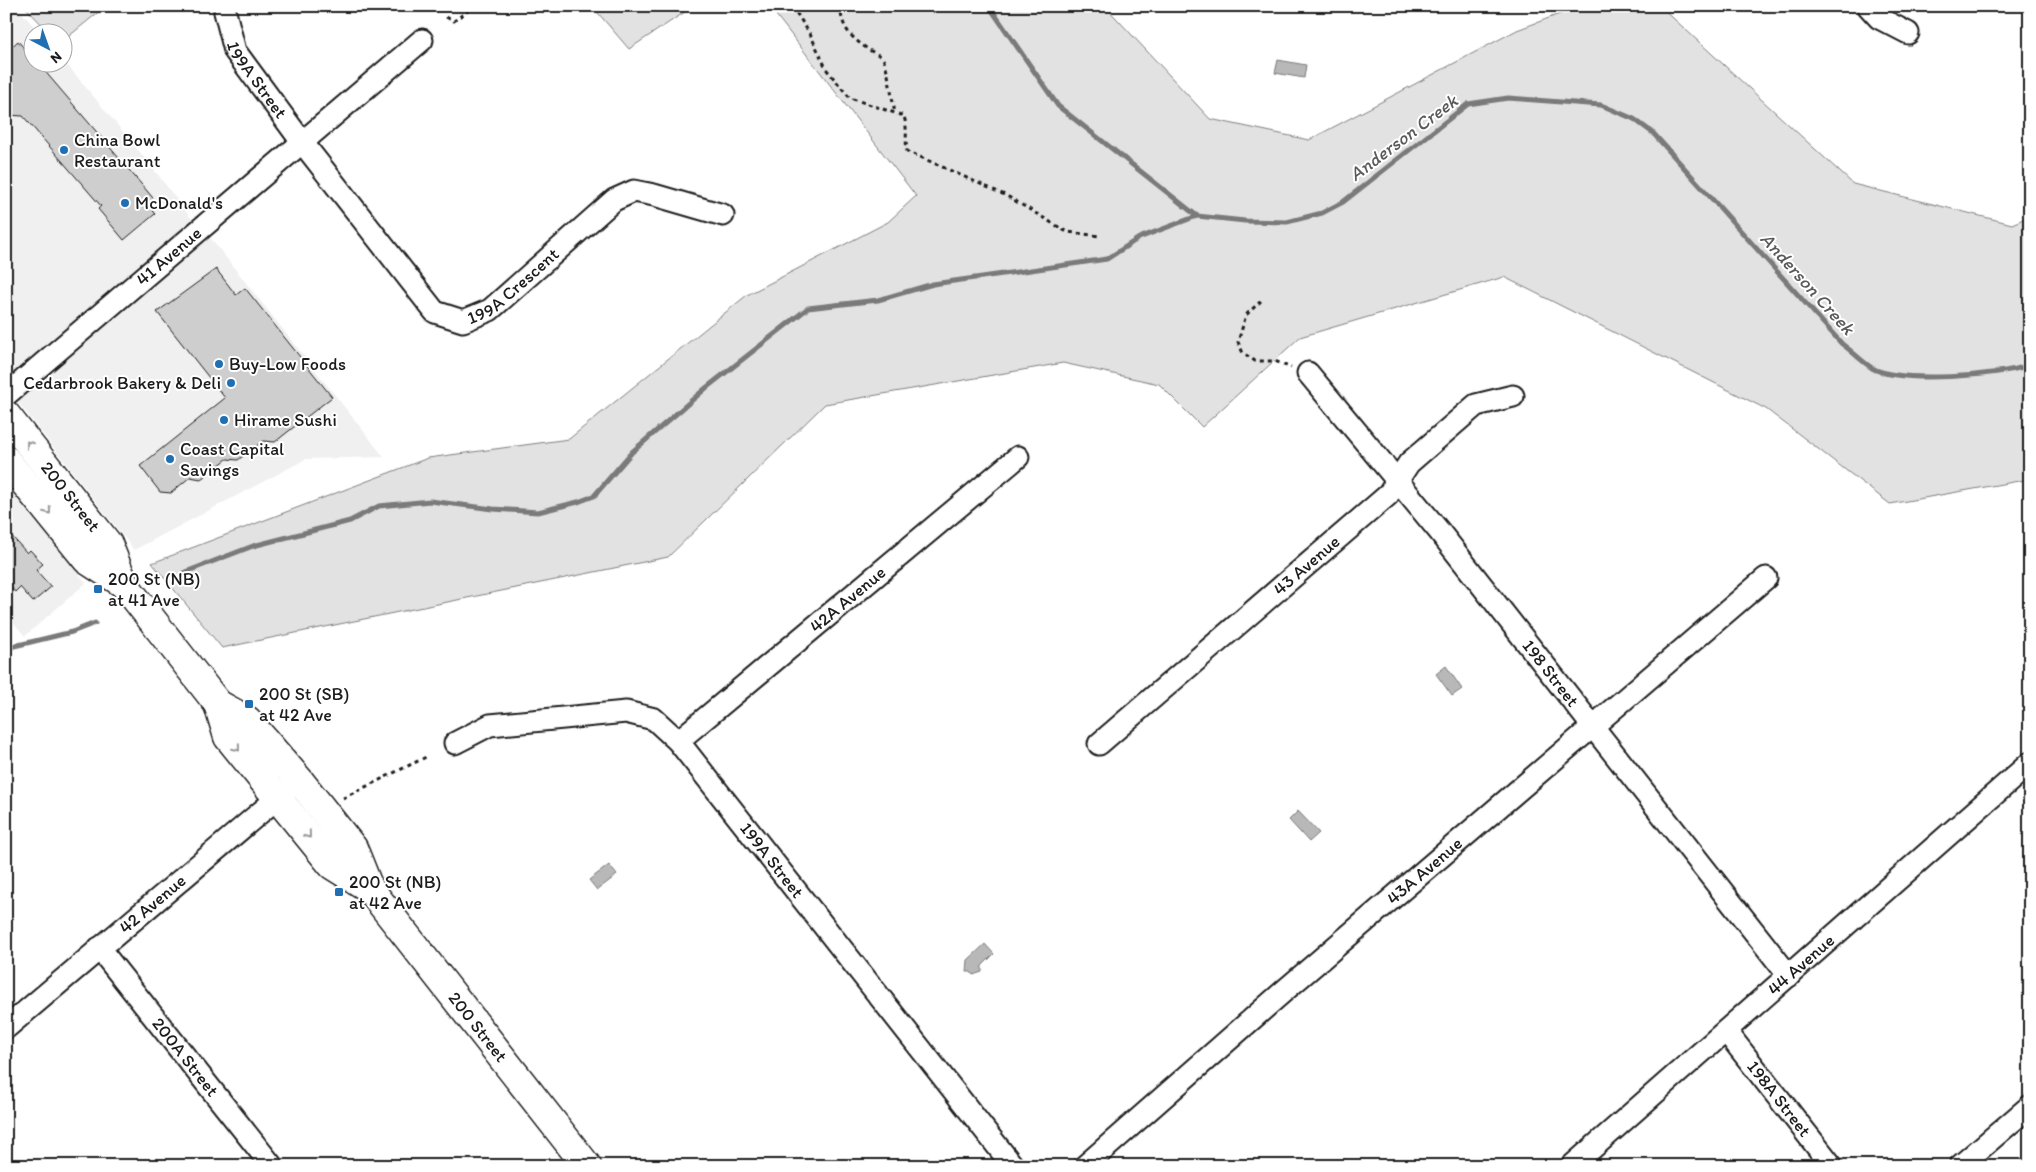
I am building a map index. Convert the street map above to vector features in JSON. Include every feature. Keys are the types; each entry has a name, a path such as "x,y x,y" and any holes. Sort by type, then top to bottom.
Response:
{"main road":[{"name":"200 Street","path":"6,415 108,544 124,584 218,704 228,737 332,865 370,888"},
{"name":"200 Street","path":"6,460 87,560 124,584"},
{"name":"200 Street","path":"218,704 247,720 299,780 353,848 370,888 587,1166"}],"street":[{"path":"1868,6 1878,18 1908,33"},
{"name":"199A Street","path":"225,12 235,51 302,142"},
{"name":"41 Avenue","path":"6,395 422,40"},
{"name":"199A Crescent","path":"302,142 435,312 463,322 490,310 614,200 634,191 723,215"},
{"name":"198 Street","path":"1308,373 1398,480 1789,976"},
{"name":"43 Avenue","path":"1100,744 1388,495 1409,463 1476,405 1513,396"},
{"name":"42A Avenue","path":"678,741 1018,457"},
{"name":"43A Avenue","path":"1085,1166 1270,1003 1766,578"},
{"name":"199A Street","path":"455,743 490,725 626,712 654,719 678,741 1013,1166"},
{"name":"44 Avenue","path":"1572,1166 2030,763"},
{"name":"42 Avenue","path":"6,1028 299,780"},
{"name":"200A Street","path":"99,948 272,1166"},
{"name":"198A Street","path":"1726,1031 1832,1166"},
{"path":"1960,1166 2030,1106"}],"path":[{"path":"446,17 454,21 474,6"},
{"path":"792,6 810,34 827,70 850,98 904,116 908,129 906,151 1007,196 1067,232 1100,236"},
{"path":"840,6 844,26 853,39 883,59 889,73 889,87 895,113"},
{"path":"1261,301 1246,315 1238,342 1243,353 1255,361 1275,361 1308,373"},
{"path":"343,798 426,757"}],"shaded area":[{"path":"6,6 16,6 30,22 22,22 22,72 72,71 149,163 190,217 213,241 384,457 306,459 134,550 6,387"},
{"path":"24,6 106,6 72,34 72,22 39,22"},
{"path":"592,6 694,6 629,49"},
{"path":"769,6 1105,6 1210,119 1309,140 1517,30 1581,6 1660,6 1853,184 2012,224 2030,216 2030,479 1890,504 1766,409 1504,277 1300,337 1202,427 1159,384 1063,363 825,404 668,557 222,648 152,563 428,458 569,439 747,295 888,222 916,196"},
{"path":"1278,60 1306,65 1304,78 1275,73"},
{"path":"12,493 86,583 25,636 6,614 6,499"},
{"path":"1446,666 1462,689 1452,696 1436,674"},
{"path":"1298,811 1319,833 1309,842 1289,820"},
{"path":"609,865 617,875 597,890 589,880"},
{"path":"985,944 994,954 982,966 982,972 973,975 971,972 967,972 968,960"}],"building":[{"path":"18,41 22,46 22,72 46,72 159,205 152,211 155,214 124,240 98,209 101,206 23,116 6,115 6,52"},
{"path":"216,269 236,295 245,288 332,397 275,442 263,441 238,460 227,459 201,479 190,477 171,493 160,492 140,466 225,398 157,312"},
{"path":"6,530 27,553 30,550 43,564 36,570 51,587 33,602 20,587 15,592 6,582"}],"waterway":[{"name":"Anderson Creek","path":"989,6 1058,106 1197,216 1245,221 1287,222 1322,213 1343,202 1468,104 1508,98 1601,105 1634,119 1653,133 1842,344 1872,368 1904,376 1950,377 1996,372 2030,365"},
{"path":"183,573 253,546 350,521 379,506 430,501 493,509 538,512 578,502 594,496 632,452 706,388 808,308 878,300 933,284 1107,259 1139,238 1197,216"},
{"path":"6,648 72,632 95,623"}],"place":[{"name":"China Bowl Restaurant","path":"64,150"},
{"name":"McDonald's","path":"125,203"},
{"name":"Buy-Low Foods","path":"219,364"},
{"name":"Cedarbrook Bakery & Deli","path":"231,383"},
{"name":"Hirame Sushi","path":"224,420"},
{"name":"Coast Capital Savings","path":"170,459"},
{"name":"200 St (NB) at 41 Ave","path":"98,589"},
{"name":"200 St (SB) at 42 Ave","path":"249,704"},
{"name":"200 St (NB) at 42 Ave","path":"339,892"}]}
